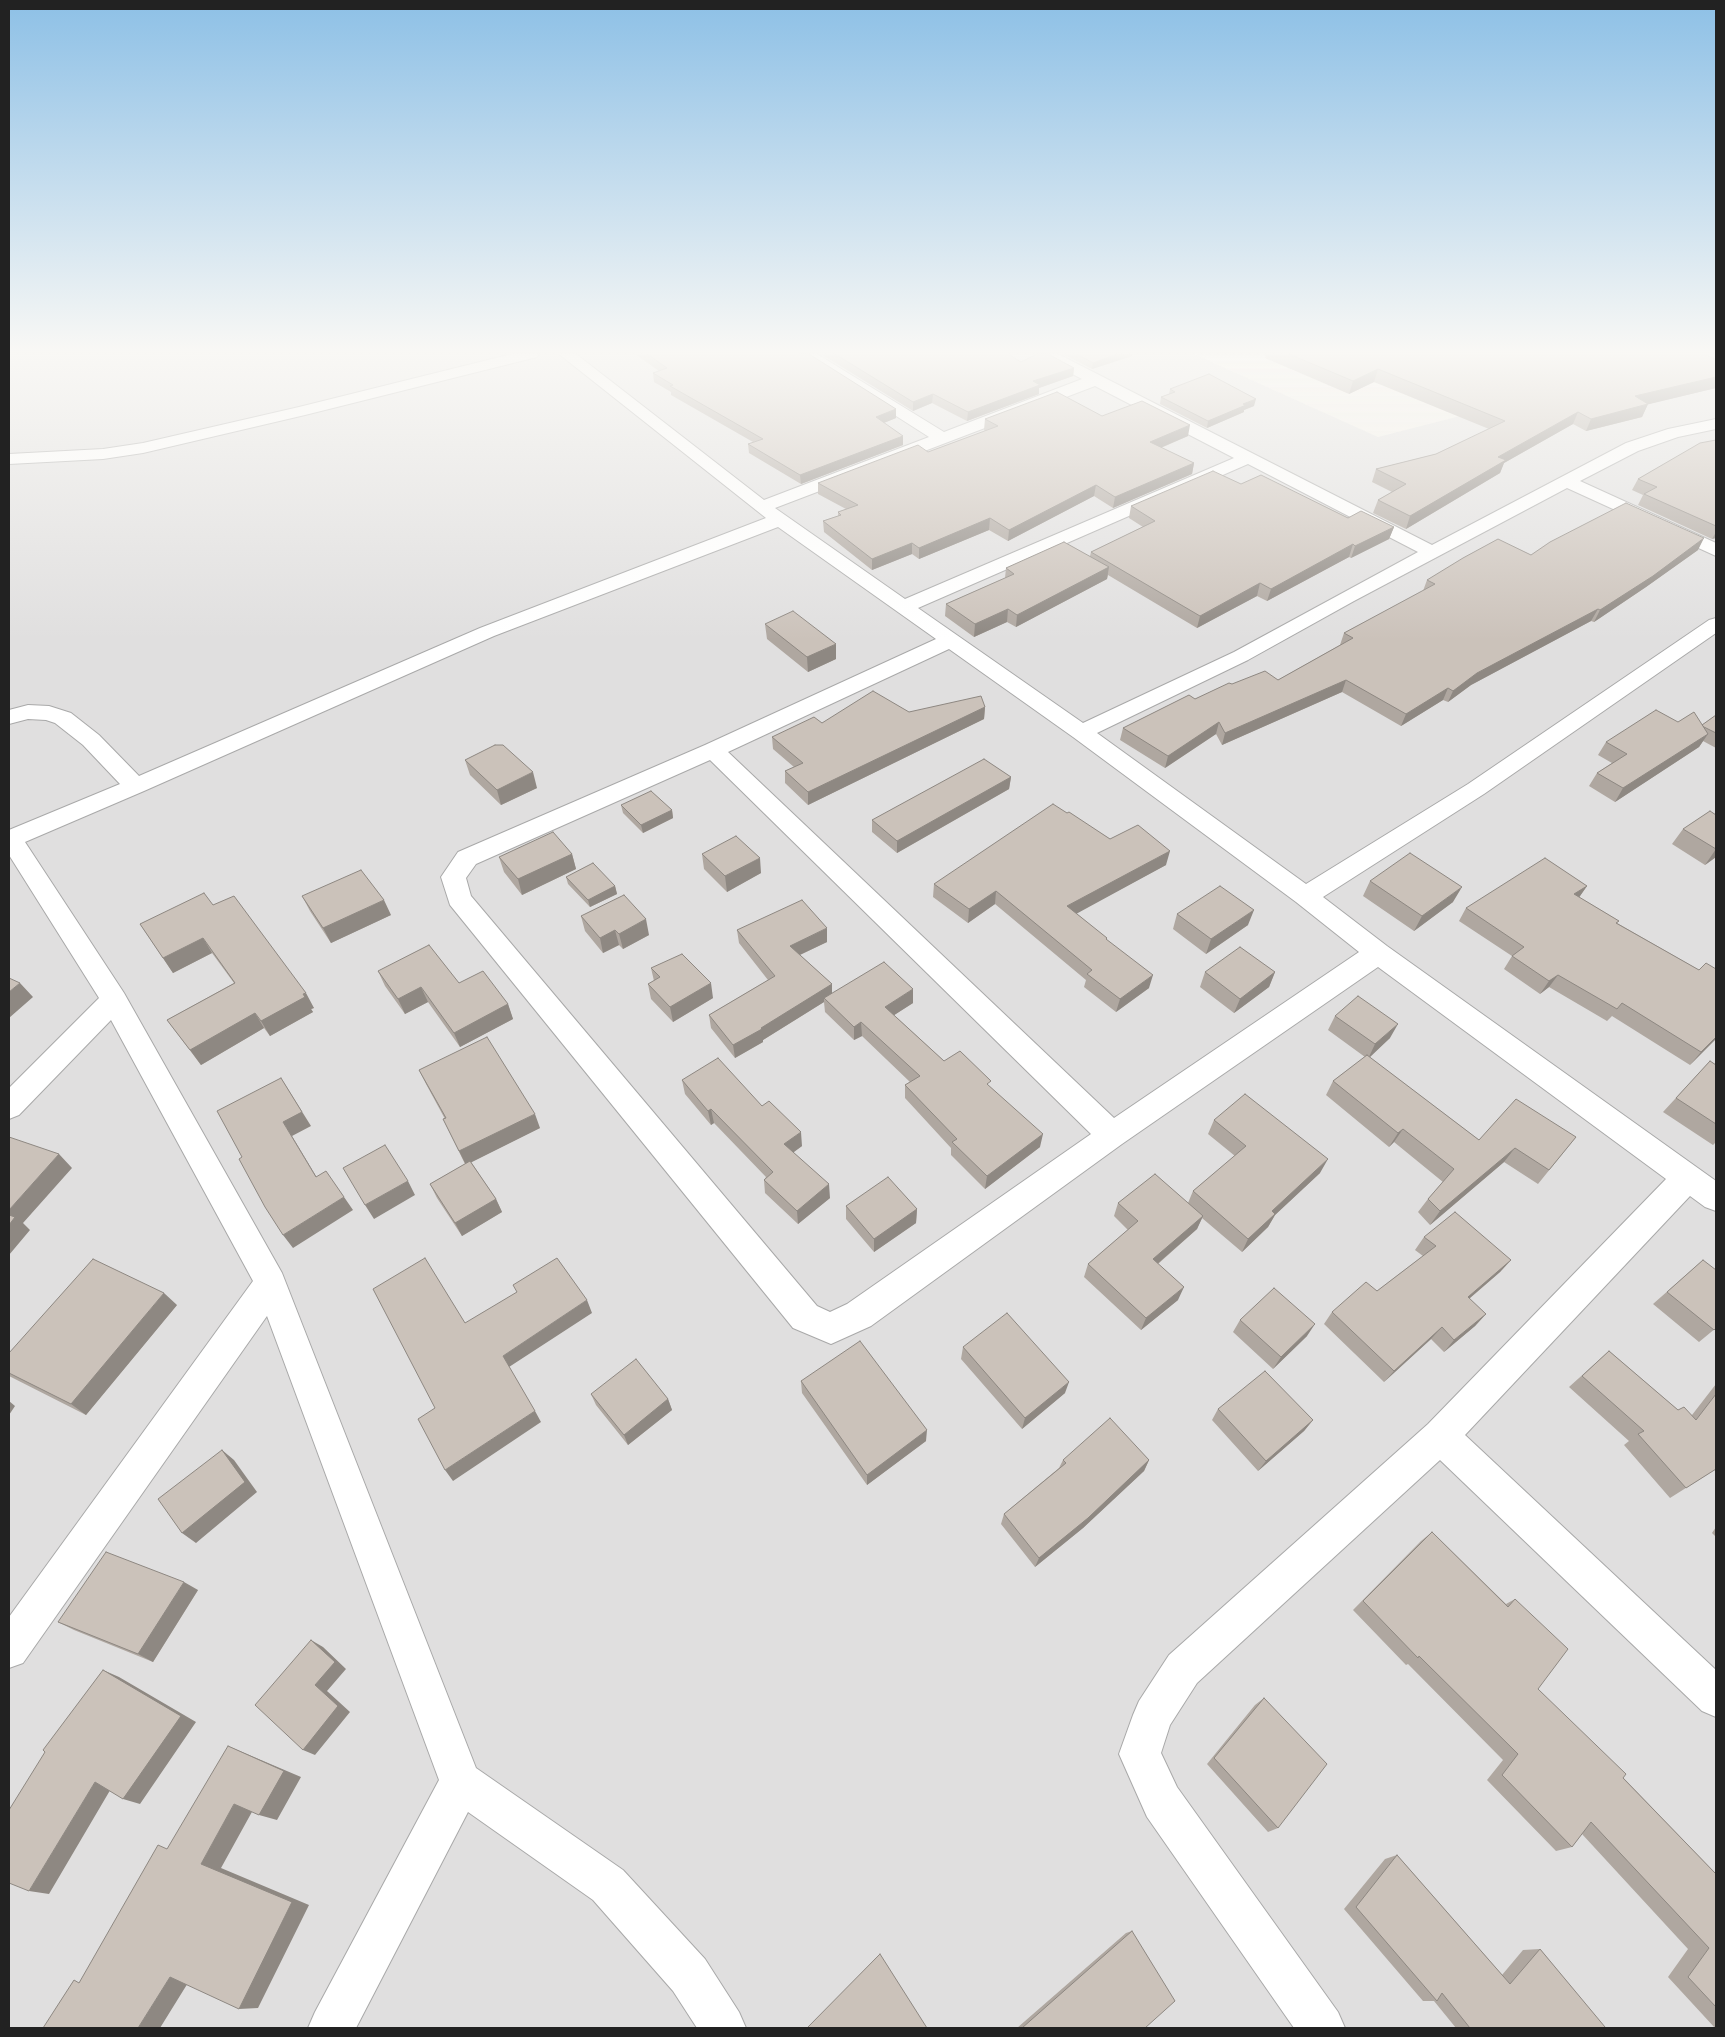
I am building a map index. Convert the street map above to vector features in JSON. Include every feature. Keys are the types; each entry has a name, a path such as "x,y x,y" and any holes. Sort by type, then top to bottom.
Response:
{"street":[{"path":"9,459 103,454 136,449"},
{"path":"687,449 770,514 1081,732 1305,896 1378,953 1702,1187 1440,1436 1183,1669 1153,1715 1140,1754 1162,1802 1322,2028"},
{"path":"723,2028 689,1975 608,1885 461,1782 272,1283 114,1000 9,839 136,786 487,632 770,514 917,449"},
{"path":"1230,449 1432,552"},
{"path":"1081,732 1241,656 1432,552 1628,449"},
{"path":"903,607 1248,458"},
{"path":"1567,482 1716,550"},
{"path":"1305,896 1476,789 1716,624"},
{"path":"950,641 714,750 467,858 453,877 459,899 805,1317 831,1328 859,1315 1112,1135 1378,953"},
{"path":"9,717 28,712 49,713 63,718 91,740 136,786"},
{"path":"714,750 1112,1135"},
{"path":"9,1107 114,1000"},
{"path":"9,1649 272,1283"},
{"path":"1440,1436 1716,1697"},
{"path":"331,2028 461,1782"}],"shaded area":[{"path":"9,449 1716,449 1716,2028 9,2028"}],"building":[{"path":"756,449 869,449 800,475"},
{"path":"907,449 924,449 928,452 936,449 1165,449 1194,463 1115,497 1096,485 1009,530 990,518 919,548 912,543 872,559 823,521 841,515 838,512 858,505 818,483"},
{"path":"1446,449 1512,449 1498,457 1506,460 1410,516 1378,500 1406,484 1376,469 1436,454"},
{"path":"1690,449 1716,449 1716,526 1644,494 1657,487 1638,479"},
{"path":"1213,471 1241,484 1261,475 1348,518 1361,511 1394,527 1355,546 1353,544 1271,589 1260,583 1200,616 1091,552 1155,521 1131,506"},
{"path":"1626,503 1704,538 1653,576 1600,610 1598,609 1477,673 1453,691 1448,688 1406,714 1346,680 1225,733 1219,722 1168,756 1123,728 1189,695 1195,699 1229,683 1232,684 1265,671 1278,680 1353,638 1344,633 1435,584 1427,580 1498,539 1531,555 1550,542"},
{"path":"1064,542 1109,567 1017,615 1008,609 975,624 946,604 1014,574 1006,568"},
{"path":"793,611 836,644 807,657 765,624"},
{"path":"873,691 909,712 981,696 985,707 808,792 785,771 803,763 772,737 814,717 822,723"},
{"path":"1656,710 1678,722 1694,712 1708,734 1623,788 1597,773 1627,754 1606,742"},
{"path":"1716,715 1716,733 1702,725"},
{"path":"495,745 503,745 533,772 497,790 465,760"},
{"path":"984,759 1011,777 897,841 872,820"},
{"path":"651,791 672,810 641,825 621,805"},
{"path":"1053,804 1067,813 1069,812 1110,839 1138,825 1170,851 1067,906 1153,975 1120,999 1087,974 1092,970 996,891 969,909 934,884"},
{"path":"1710,811 1716,815 1716,849 1683,829"},
{"path":"553,832 572,854 518,879 499,857"},
{"path":"736,836 760,858 725,876 702,854"},
{"path":"1410,853 1462,887 1422,916 1370,881"},
{"path":"1545,858 1587,886 1574,894 1619,921 1616,923 1699,970 1706,963 1716,969 1716,1037 1701,1052 1622,1003 1617,1009 1558,975 1549,981 1512,956 1524,947 1466,908"},
{"path":"593,863 615,886 588,900 566,877"},
{"path":"361,870 384,900 323,928 302,896"},
{"path":"1220,886 1254,910 1211,939 1177,914"},
{"path":"204,893 213,905 234,896 306,993 303,994 305,997 261,1021 255,1013 190,1050 167,1020 235,983 203,938 163,958 140,924"},
{"path":"624,895 646,919 619,934 615,930 600,938 581,916"},
{"path":"802,900 827,928 790,946 832,984 762,1029 733,1045 709,1015 775,976 737,930"},
{"path":"429,945 459,983 483,971 508,1004 454,1033 421,987 398,999 378,971"},
{"path":"1240,947 1275,972 1240,999 1205,972"},
{"path":"682,954 711,983 670,1007 648,984 660,977 651,968"},
{"path":"884,962 913,989 885,1007 944,1061 960,1051 991,1081 987,1084 1043,1134 987,1176 952,1142 957,1139 905,1085 920,1076 861,1022 854,1027 824,998"},
{"path":"9,978 20,983 9,992"},
{"path":"1358,996 1398,1024 1375,1044 1335,1016"},
{"path":"487,1037 535,1114 459,1151 443,1119 446,1118 419,1070"},
{"path":"1367,1055 1479,1140 1516,1099 1576,1137 1549,1170 1515,1148 1440,1211 1428,1199 1454,1169 1403,1129 1398,1133 1333,1081"},
{"path":"718,1058 762,1106 769,1101 801,1132 784,1144 829,1184 797,1211 764,1180 773,1172 711,1109 708,1111 682,1080"},
{"path":"1710,1061 1716,1065 1716,1124 1676,1098"},
{"path":"281,1078 302,1112 283,1122 316,1177 326,1171 344,1197 283,1235 265,1207 239,1159 242,1157 217,1111"},
{"path":"1245,1094 1328,1159 1272,1211 1275,1214 1248,1239 1193,1191 1246,1146 1214,1120"},
{"path":"9,1137 59,1154 9,1210"},
{"path":"385,1145 408,1181 365,1205 343,1168"},
{"path":"470,1161 496,1199 455,1223 430,1184"},
{"path":"1155,1174 1203,1216 1153,1259 1184,1287 1146,1318 1088,1264 1138,1221 1118,1203"},
{"path":"888,1177 917,1209 874,1239 846,1206"},
{"path":"1455,1212 1511,1260 1468,1297 1486,1314 1454,1340 1442,1327 1394,1371 1332,1312 1366,1282 1377,1291 1436,1246 1424,1237"},
{"path":"9,1215 15,1217 9,1225"},
{"path":"425,1258 465,1323 517,1292 513,1285 557,1258 587,1300 503,1356 535,1411 445,1470 418,1419 435,1408 373,1289"},
{"path":"93,1259 164,1293 71,1404 9,1373 9,1353"},
{"path":"1703,1260 1716,1270 1716,1328 1714,1330 1667,1292"},
{"path":"1274,1288 1315,1324 1281,1357 1240,1320"},
{"path":"1007,1313 1069,1382 1025,1418 963,1347"},
{"path":"860,1341 927,1430 867,1475 801,1381"},
{"path":"1609,1351 1678,1410 1684,1407 1696,1420 1716,1394 1716,1469 1686,1488 1638,1434 1644,1431 1582,1376"},
{"path":"636,1359 668,1399 624,1435 591,1394"},
{"path":"1265,1371 1313,1420 1266,1461 1218,1409"},
{"path":"1110,1418 1149,1460 1088,1518 1039,1558 1004,1514 1066,1463 1063,1460"},
{"path":"222,1450 245,1482 182,1533 158,1499"},
{"path":"1432,1532 1508,1607 1515,1599 1568,1649 1538,1689 1626,1774 1623,1778 1716,1874 1716,2007 1688,1977 1709,1948 1591,1822 1572,1847 1502,1775 1518,1754 1419,1656 1418,1658 1363,1601"},
{"path":"106,1552 184,1582 138,1654 58,1622"},
{"path":"311,1640 335,1662 315,1685 338,1706 303,1750 255,1705"},
{"path":"103,1670 181,1716 123,1799 95,1782 29,1891 9,1883 9,1810 45,1752 43,1750"},
{"path":"1264,1698 1327,1764 1278,1828 1214,1758"},
{"path":"228,1746 284,1771 259,1815 234,1804 201,1864 292,1902 239,2009 170,1977 138,2028 43,2028 74,1980 79,1983 158,1845 167,1849"},
{"path":"1397,1855 1510,1984 1540,1949 1605,2027 1470,2028 1442,1993 1437,2001 1356,1907"},
{"path":"1132,1931 1175,2001 1145,2028 1022,2028"},
{"path":"880,1954 927,2028 807,2028"}]}
